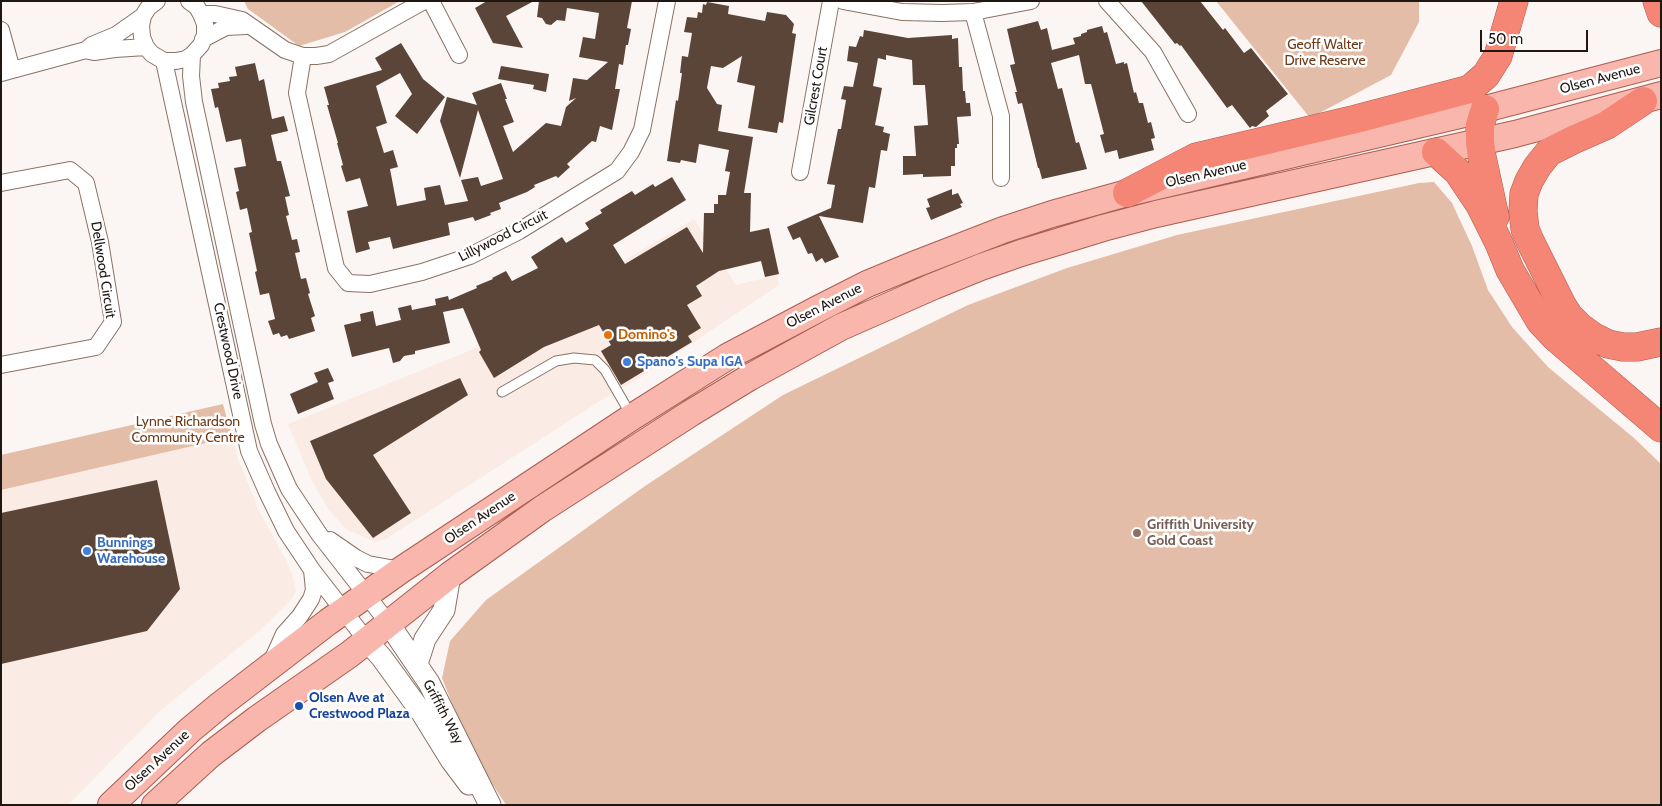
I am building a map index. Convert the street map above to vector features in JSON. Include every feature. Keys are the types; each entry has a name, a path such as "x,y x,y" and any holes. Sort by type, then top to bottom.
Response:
{"highway":[{"path":"1127,193 1196,157 1356,119 1470,89 1486,75 1498,56 1514,1"},
{"path":"1657,1 1661,13"},
{"path":"1652,98 1607,125 1549,152 1529,181 1524,194 1523,211 1525,229 1530,241 1562,305 1580,327 1608,344 1623,347 1637,347 1661,342"},
{"path":"1485,109 1480,125 1480,142 1499,243"},
{"path":"1436,152 1458,172 1469,188 1499,243 1510,270 1540,321 1556,338 1661,428"}],"main road":[{"name":"Olsen Avenue","path":"111,805 190,730 343,612 401,570 632,417 728,357 867,284 1003,230 1127,193 1485,109 1661,63"},
{"name":"Olsen Avenue","path":"155,805 211,754 367,641 450,576 542,509 750,377 841,327 934,286 1021,253 1103,228 1156,214 1480,142 1652,98"}],"street":[{"path":"156,1 148,8 144,16 141,32 146,47 152,54 164,61 176,62 192,55 201,45 203,39 205,24 201,14 190,1"},
{"path":"201,14 234,17 242,20 285,50 303,56 329,54 424,1"},
{"path":"431,1 459,55"},
{"name":"Lillywood Circuit","path":"303,56 297,93 336,268 348,283 370,284 422,272 470,256 519,231 617,171 631,152 642,130 667,1"},
{"name":"Gilcrest Court","path":"800,172 831,1"},
{"path":"843,1 902,12 942,14 973,12 1031,1"},
{"path":"1107,1 1152,52 1188,114"},
{"path":"973,12 1001,116 1001,178"},
{"path":"1,30 7,72 86,50 92,45 123,31 144,16"},
{"path":"203,39 226,27 250,26"},
{"path":"86,50 94,52 146,47"},
{"name":"Crestwood Drive","path":"192,55 191,76 194,102 263,424 269,444 290,488 319,534 389,624"},
{"name":"Crestwood Drive","path":"164,61 249,451 266,492 286,531 312,570 367,641"},
{"name":"Dellwood Circuit","path":"1,183 70,170 86,183 100,242 114,322 96,347 1,366"},
{"path":"319,534 368,564 401,570"},
{"path":"268,669 284,634 300,616 311,599 314,590 312,570"},
{"path":"417,664 425,639 444,610 450,576"},
{"name":"Griffith Way","path":"389,624 417,664 441,707 489,805"},
{"name":"Griffith Way","path":"367,641 382,658 422,713 451,760 489,805"}],"lane":[{"path":"502,392 556,361 574,358 595,360 605,370 632,417"}],"shaded area":[{"path":"694,219 736,285 777,275 779,285 649,372 595,404 386,539 375,542 346,529 329,510 312,481 288,424 479,347"},
{"path":"232,437 238,459 259,511 286,560 293,577 296,591 291,600 258,632 162,709 68,805 1,805 1,490"}],"green space":[{"path":"244,1 400,1 345,32 299,46 248,9"},
{"name":"Geoff Walter Drive Reserve","path":"1216,1 1419,1 1419,22 1391,75 1310,118"},
{"name":"Griffith University Gold Coast","path":"1434,182 1452,203 1472,246 1488,290 1512,327 1548,367 1634,438 1661,464 1661,805 506,805 484,771 459,721 442,678 450,641 486,600 645,486 783,395 968,305 1067,268 1177,235 1419,183"},
{"name":"Lynne Richardson Community Centre","path":"223,404 232,437 1,490 1,455"}],"building":[{"path":"487,1 534,1 506,16 523,48 493,43 475,8"},
{"path":"539,1 632,1 627,28 631,29 628,45 626,45 623,65 619,64 615,89 620,89 612,130 600,126 596,142 592,141 567,164 570,167 558,178 556,176 534,185 535,187 527,192 499,203 501,209 490,213 491,215 475,221 473,217 448,223 450,235 393,249 390,237 368,242 370,249 356,253 347,211 368,206 360,178 346,182 324,87 382,70 375,58 401,43 423,79 445,97 417,134 395,116 412,94 400,73 376,86 387,123 376,127 384,153 393,150 398,167 390,169 397,206 426,200 424,188 440,185 445,205 468,201 461,180 478,177 481,186 503,179 478,110 460,178 440,121 447,97 477,105 472,93 501,83 514,122 503,126 513,152 546,123 561,126 566,107 576,98 569,101 573,78 587,80 608,62 579,57 583,37 595,39 599,13 567,8 565,21 557,20 551,25 546,24 542,18 537,17"},
{"path":"1141,1 1200,1 1223,30 1225,28 1244,53 1251,48 1288,94 1266,111 1269,116 1256,127 1252,126 1250,128 1232,105 1227,108 1181,45 1175,44"},
{"path":"707,2 729,6 728,14 765,21 767,12 786,15 794,24 792,33 796,34 783,123 779,122 777,133 748,128 755,86 737,82 742,56 723,68 711,66 707,88 717,104 722,105 718,131 753,137 744,193 751,193 750,232 769,228 779,274 765,277 761,261 719,271 696,286 702,296 687,305 701,328 688,336 692,342 621,385 601,351 611,345 599,325 544,347 494,378 479,352 481,350 463,308 443,312 450,343 415,351 415,354 404,356 400,361 393,363 389,348 352,357 344,325 361,321 360,314 373,311 376,326 401,320 398,308 411,305 412,310 436,305 435,299 448,296 449,300 477,288 476,286 506,271 512,281 538,268 531,257 562,237 566,243 589,229 585,223 602,213 600,210 632,191 635,195 653,184 655,187 672,177 686,200 613,245 625,264 687,227 703,253 704,213 714,213 714,204 718,204 718,195 726,195 730,172 725,171 729,150 699,144 696,163 681,160 680,163 667,161 682,73 680,73 682,56 688,57 692,33 684,32 687,17 697,18 698,12 702,13 703,4 706,5"},
{"path":"1038,21 1041,30 1047,28 1052,50 1075,44 1073,38 1081,36 1087,30 1102,26 1104,33 1107,32 1116,64 1127,63 1134,93 1136,92 1139,103 1143,103 1148,123 1151,122 1155,138 1151,139 1154,150 1119,159 1117,150 1105,153 1100,135 1104,134 1091,84 1085,84 1079,55 1051,63 1058,89 1062,88 1076,143 1079,142 1087,169 1042,179 1022,103 1018,104 1015,92 1017,92 1010,65 1015,64 1007,29"},
{"path":"864,30 908,38 952,35 952,39 958,38 959,67 962,67 963,91 965,91 966,103 970,103 971,116 957,117 959,144 955,148 955,166 951,166 951,176 923,177 923,174 903,175 903,156 916,156 914,126 928,125 925,85 913,85 912,60 886,55 886,60 878,58 873,86 882,88 875,125 884,127 883,132 890,134 887,151 881,150 875,188 869,187 863,223 819,216 839,257 825,263 822,258 816,262 812,253 808,254 800,237 793,240 787,227 831,208 835,185 827,184 838,129 841,129 846,100 841,99 844,86 853,87 858,63 847,61 849,46 856,47 860,36 863,37"},
{"path":"255,63 259,81 264,79 272,119 284,116 288,131 271,135 277,161 281,161 290,196 285,197 289,215 286,216 292,240 297,239 300,252 295,253 301,279 306,278 310,293 308,294 315,316 311,318 315,331 289,339 287,335 281,337 279,333 273,335 268,321 275,319 269,293 260,295 249,233 252,232 247,208 240,210 236,192 239,191 234,168 246,166 241,139 226,142 218,107 215,108 211,89 219,88 218,83 230,81 229,77 237,76 235,67"},
{"path":"501,66 549,74 546,92 533,89 534,85 498,79"},
{"path":"952,189 952,195 958,193 963,203 960,204 962,207 931,220 926,208 930,207 927,199"},
{"path":"328,368 334,381 328,383 334,399 298,414 290,394 318,382 314,373"},
{"path":"460,378 468,395 373,455 411,513 373,538 326,479 310,441"},
{"name":"Bunnings Warehouse","path":"157,480 180,589 147,631 1,664 1,513"}],"place":[{"name":"Domino's","path":"608,335"},
{"name":"Spano's Supa IGA","path":"627,362"},
{"name":"Griffith University Gold Coast","path":"1137,533"},
{"name":"Bunnings Warehouse","path":"87,551"},
{"name":"Olsen Ave at Crestwood Plaza","path":"299,706"}]}
